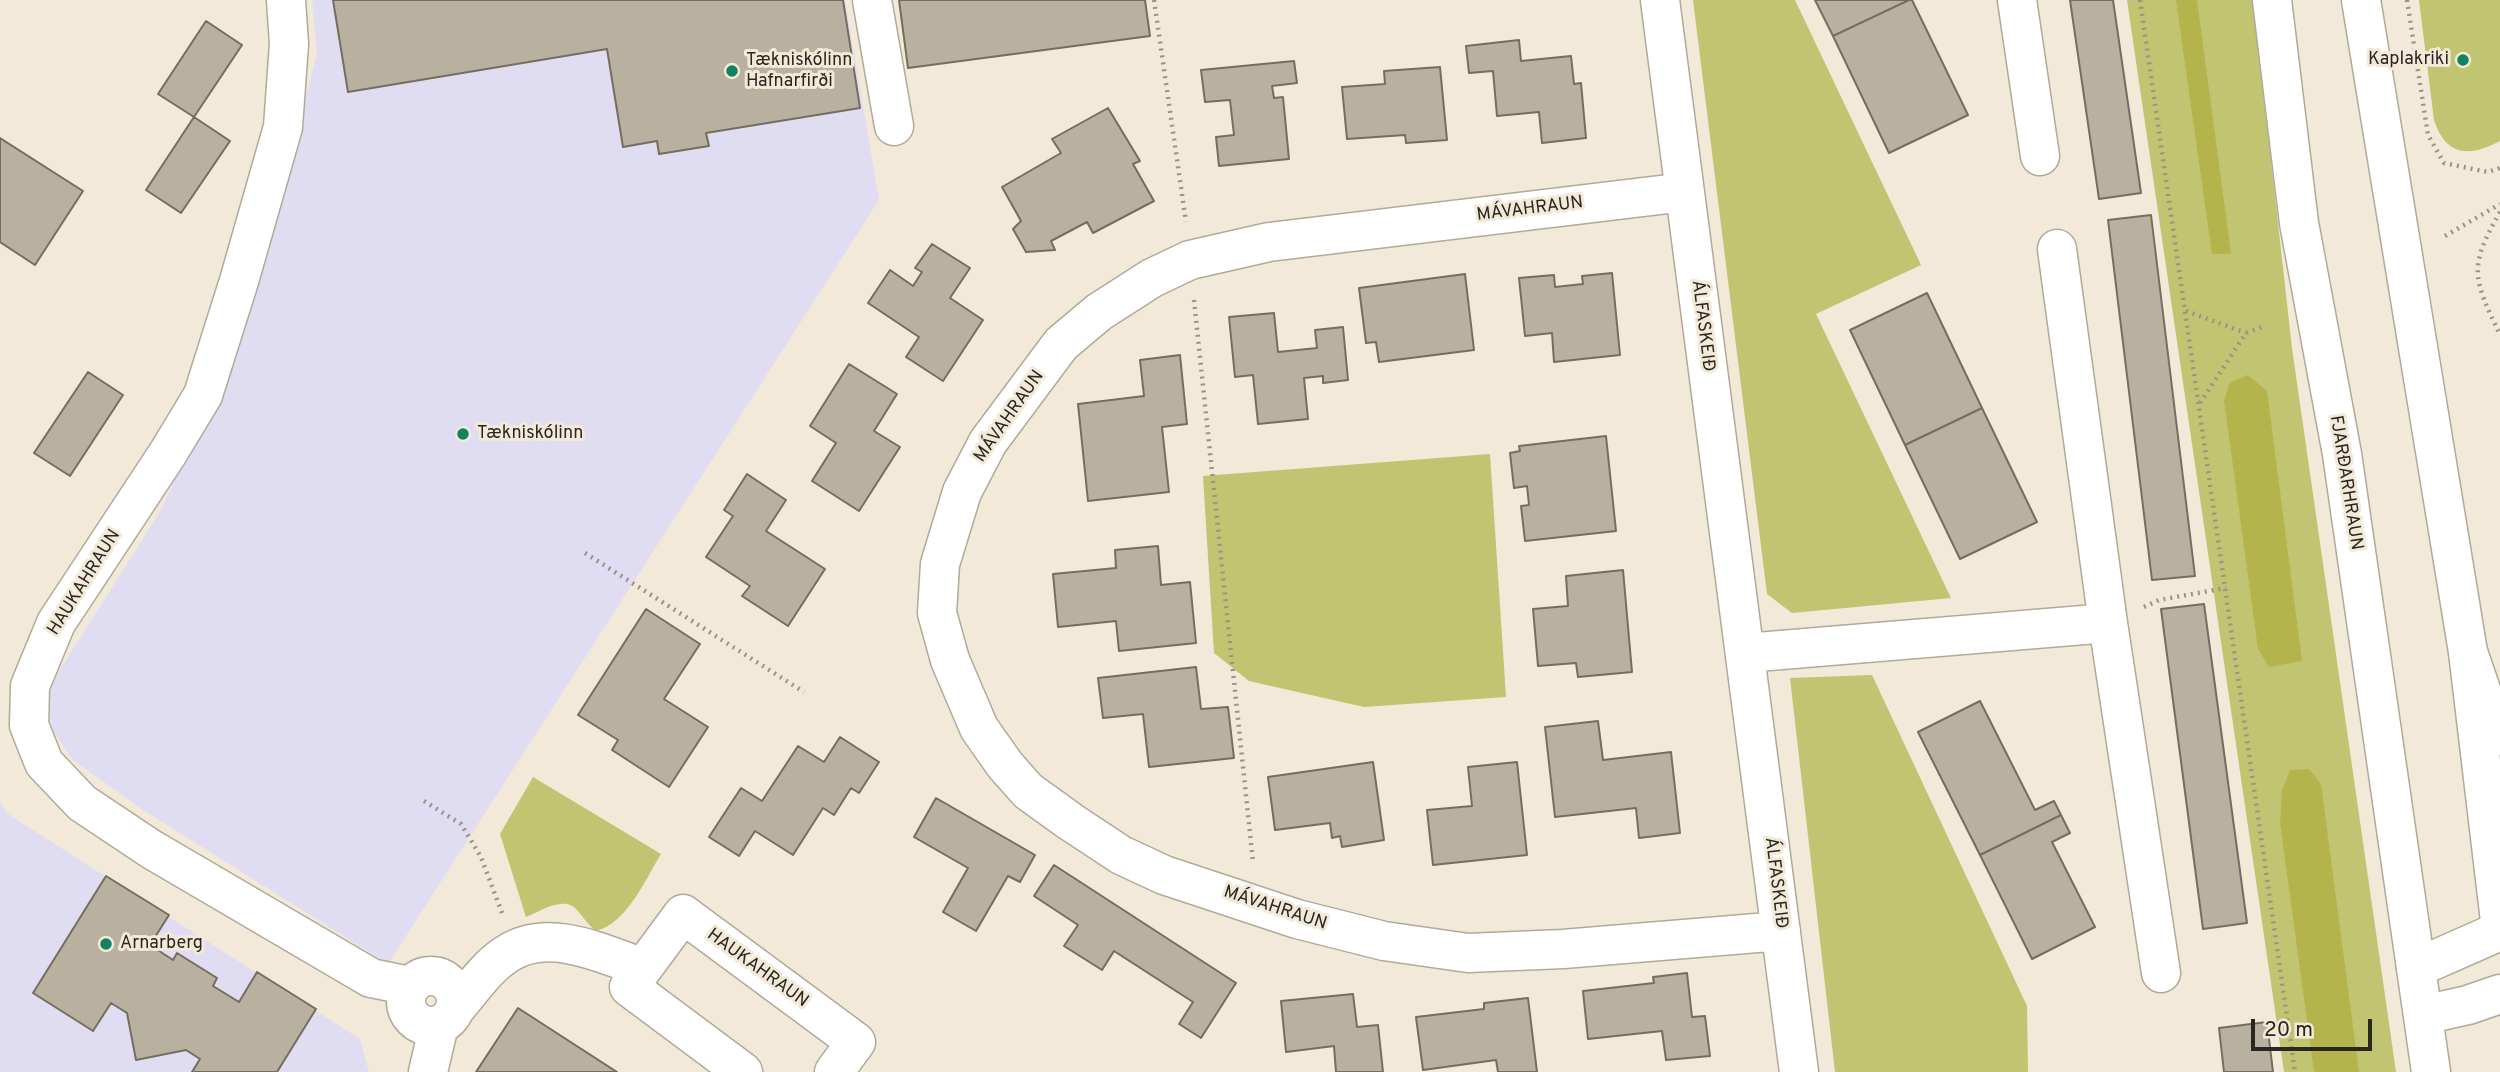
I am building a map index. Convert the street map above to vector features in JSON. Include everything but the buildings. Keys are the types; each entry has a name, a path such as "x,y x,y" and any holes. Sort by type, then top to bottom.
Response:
{"main road":[{"name":"HAUKAHRAUN","path":"286,0 289,44 283,127 203,396 169,453 56,623 30,686 29,725 44,763 82,803 150,849 371,978 410,986 425,977 437,977 445,981 456,1000 447,1018"},
{"path":"872,0 894,126"},
{"name":"ÁLFASKEIÐ","path":"1660,0 1799,1072"},
{"path":"2017,0 2040,156"},
{"name":"FJARÐARHRAUN","path":"2272,0 2299,223 2342,454 2431,1072"},
{"path":"2361,0 2468,652 2500,922"},
{"name":"MÁVAHRAUN","path":"1685,192 1269,242 1190,260 1152,278 1099,312 1061,344 988,443 962,492 940,564 937,612 950,660 979,727 1004,765 1028,791 1121,855 1164,875 1297,919 1384,941 1468,953 1563,949 1781,931"},
{"path":"2057,249 2108,623 2161,973"},
{"path":"1745,653 2108,623"},
{"path":"2468,652 2491,719 2500,736"},
{"name":"HAUKAHRAUN","path":"743,1072 629,987 683,914 856,1042 834,1072"},
{"path":"2416,968 2500,931"},
{"path":"428,1072 447,1018 507,953 543,941 566,944 643,968"},
{"path":"2423,1015 2500,993"}],"path":[{"path":"1154,0 1190,260 1257,905"},
{"path":"2140,0 2295,1072"},
{"path":"2407,0 2427,135 2444,163 2488,172 2500,168"},
{"path":"2445,236 2500,204"},
{"path":"2500,212 2489,231 2476,271 2480,291 2500,335"},
{"path":"2186,311 2246,333"},
{"path":"2200,404 2246,333 2262,327"},
{"path":"585,553 804,692"},
{"path":"2108,623 2159,600 2226,588"},
{"path":"424,801 461,824 481,857 516,950"}],"shaded area":[{"name":"Tækniskólinn","path":"312,0 845,0 879,200 388,964 140,808 73,760 53,731 46,703 56,676 159,513 235,354 317,54"},
{"path":"2176,0 2197,0 2231,254 2212,254"},
{"path":"2248,375 2267,391 2302,661 2269,667 2258,649 2224,400 2230,383"},
{"path":"2309,769 2321,784 2359,1072 2314,1072 2280,823 2282,791 2290,770"},
{"name":"Arnarberg","path":"0,802 8,814 360,1039 369,1072 0,1072"}],"green space":[{"path":"1693,0 1795,0 1921,265 1816,314 1951,598 1792,613 1767,594"},
{"path":"2127,0 2253,0 2292,348 2396,1072 2284,1072"},
{"name":"Kaplakriki","path":"2419,0 2500,0 2500,141 2479,150 2460,150 2445,141 2439,132 2434,120"},
{"path":"1490,454 1506,697 1364,707 1249,681 1214,653 1203,476"},
{"path":"1872,675 2027,1006 2028,1072 1835,1072 1790,678"},
{"path":"533,777 661,854 626,910 607,926 596,931 577,910 566,904 552,906 526,917 500,834"}],"place":[{"name":"Kaplakriki","path":"2463,60"},
{"name":"Tækniskólinn Hafnarfirði","path":"732,71"},
{"name":"Tækniskólinn","path":"463,434"},
{"name":"Arnarberg","path":"106,944"}]}
